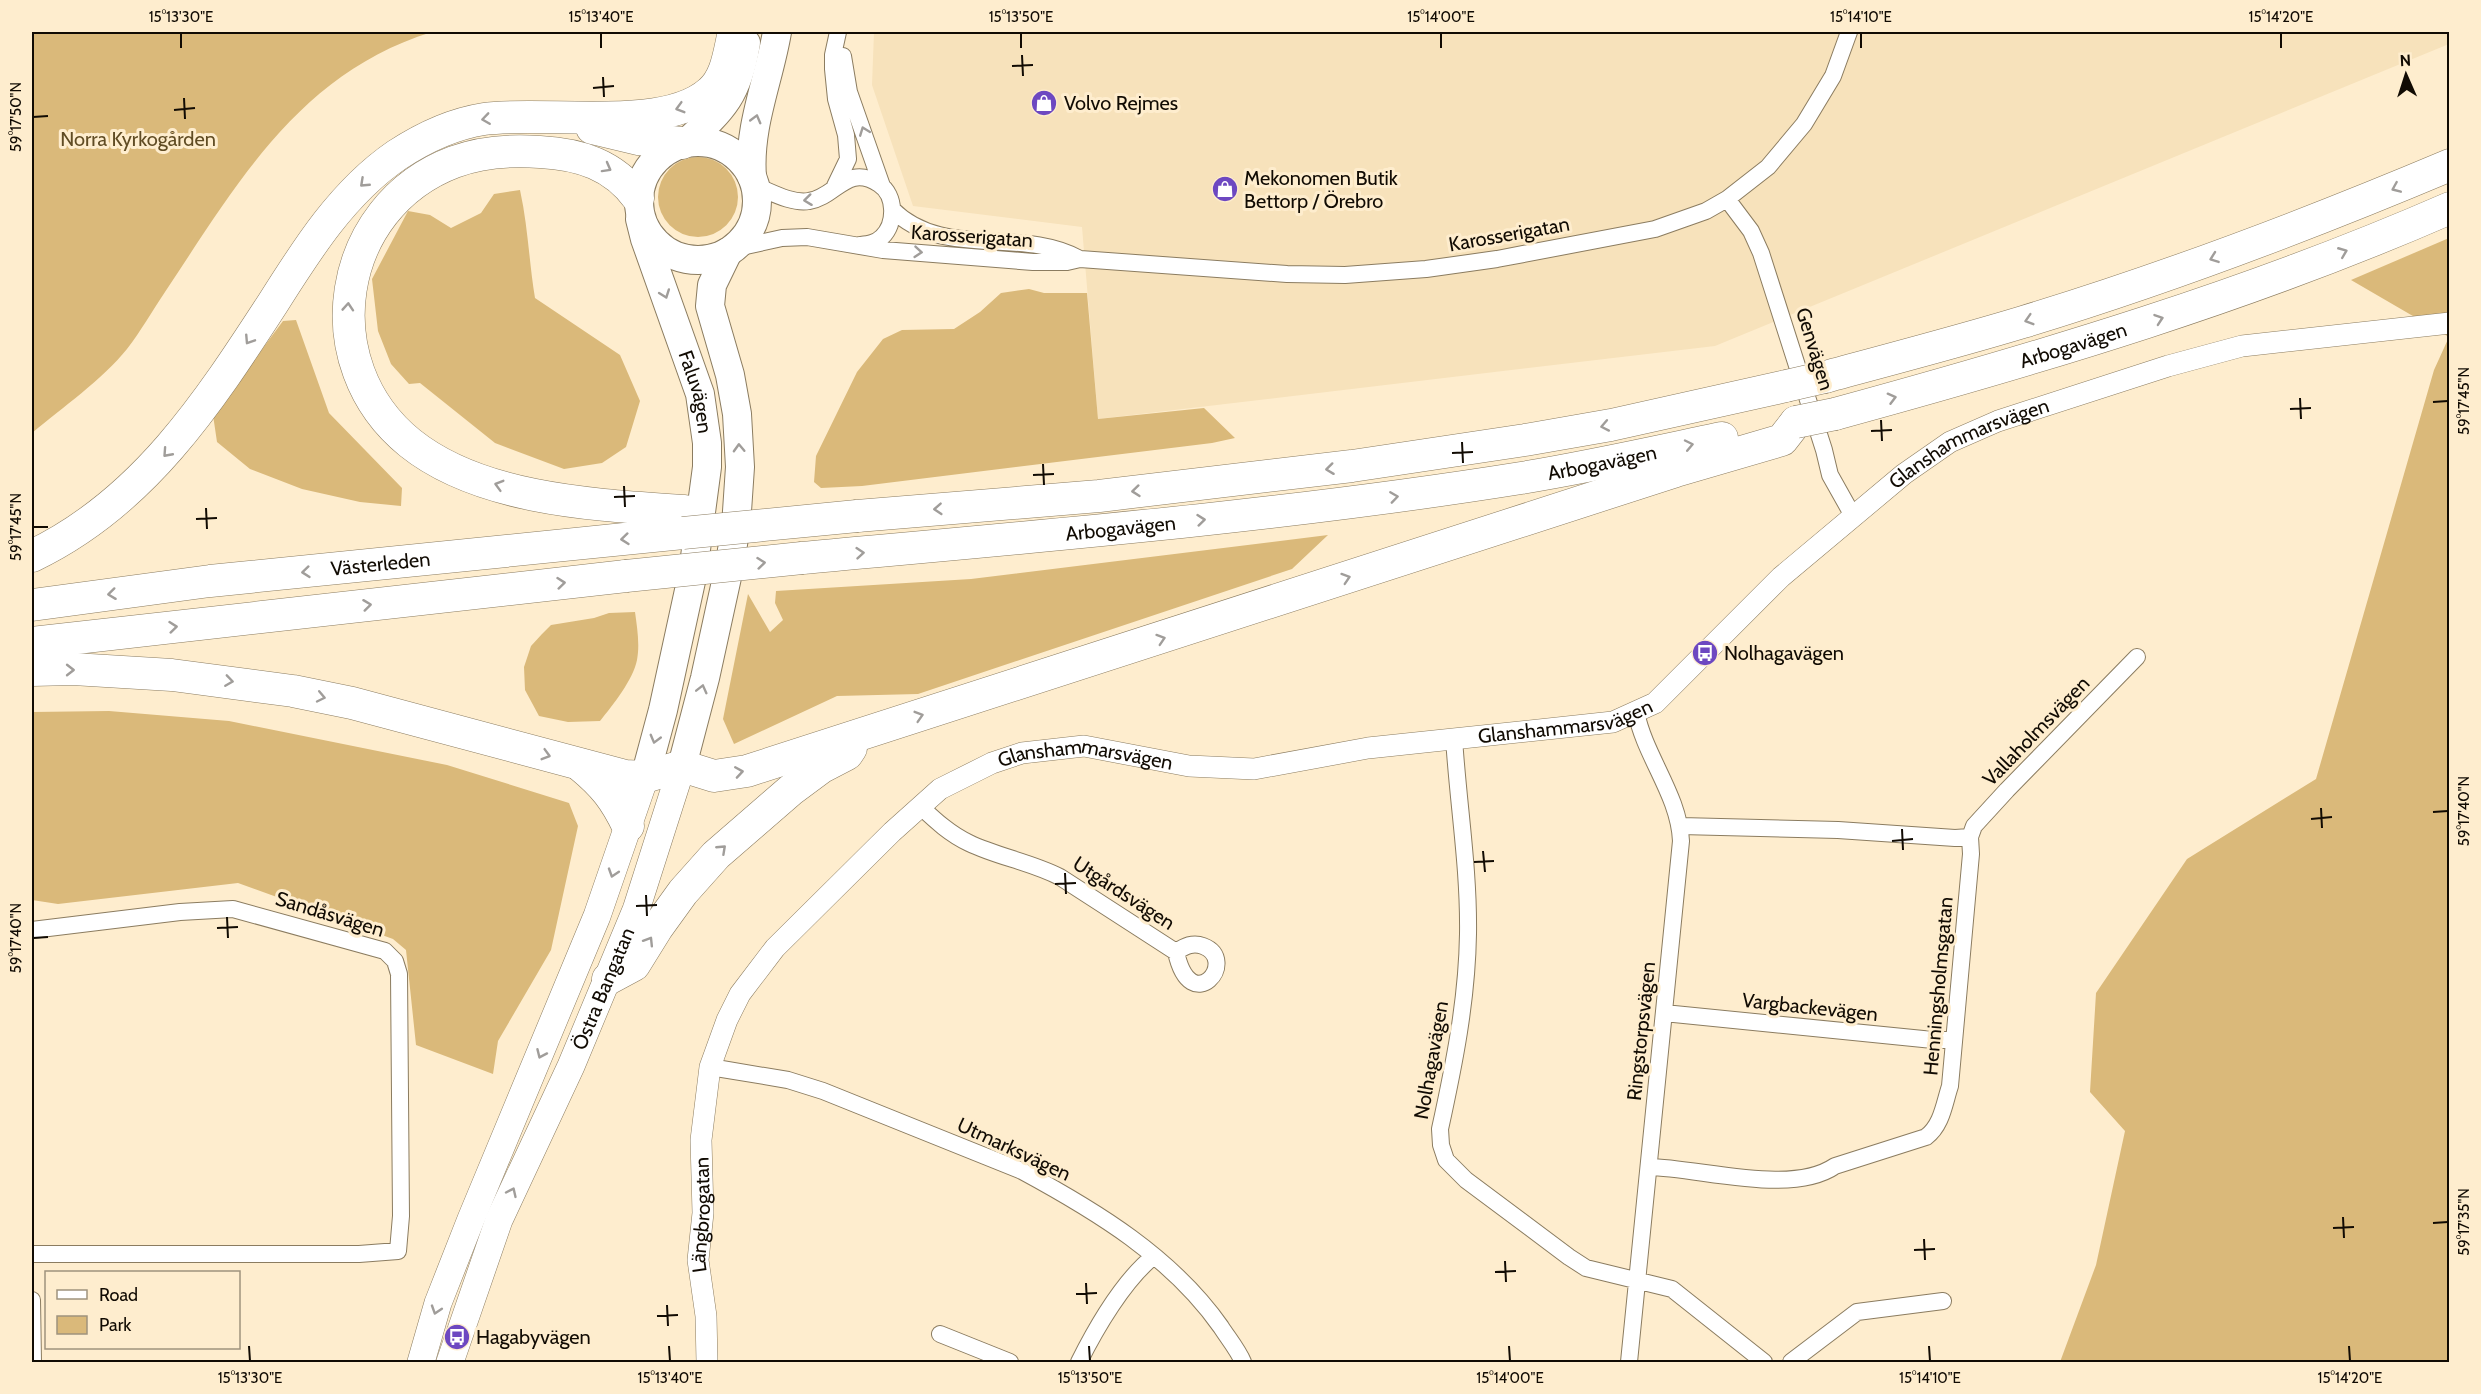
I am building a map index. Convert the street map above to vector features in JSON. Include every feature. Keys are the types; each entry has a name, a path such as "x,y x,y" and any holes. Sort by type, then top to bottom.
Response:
{"highway":[{"path":"32,555 66,538 111,507 169,450 222,381 320,231 352,195 389,161 426,138 465,123 501,117 641,115 696,103 712,91 723,75 734,32"},
{"path":"639,208 643,177 655,160 663,153 684,143 723,108 743,62 747,32"},
{"path":"777,32 752,137 757,203 754,220 744,238 730,251 702,260 687,259 672,254 651,238 639,208 621,177 610,169 582,158 565,154 510,151 480,155 446,166 400,196 373,228 362,249 352,282 348,317 349,341 361,381 378,410 393,428 411,444 453,469 504,487 556,498 623,507 684,522 857,516"},
{"path":"544,118 638,139 684,143 703,141 723,147 740,159 754,182"},
{"name":"Arbogavägen","path":"731,528 1099,496 1385,462 1611,425 1825,377 2022,322 2173,273 2313,221 2450,165"},
{"name":"Faluvägen","path":"639,208 645,239 695,375 704,414 714,569"},
{"name":"Arbogavägen","path":"714,569 802,558 1217,518 1401,496 1545,474 1835,414 1997,369 2137,326 2319,262 2450,208"},
{"name":"Faluvägen","path":"714,569 737,507 739,440 730,375 710,306 712,285 730,251"},
{"path":"32,670 108,671 203,678 293,691 352,703 619,775 645,777 682,766 714,776 747,771 1014,687 1676,471 1782,440 1796,422"},
{"name":"Västerleden","path":"32,605 684,522 731,528"},
{"name":"Västerleden","path":"32,643 626,576 714,569"},
{"name":"Östra Bangatan","path":"645,777 665,701 714,569"},
{"name":"Östra Bangatan","path":"682,766 705,678 714,569"},
{"path":"665,701 677,713 682,766"},
{"path":"608,979 634,965 677,901 716,855 791,790 822,767 847,754 863,733"},
{"path":"578,764 600,782 613,797 628,826"}],"main road":[{"name":"Östra Bangatan","path":"450,1362 499,1220 571,1066 636,910 682,766"},
{"name":"Östra Bangatan","path":"421,1362 438,1303 593,926 645,777"}],"street":[{"name":"Karosserigatan","path":"730,251 770,240 794,237 832,240 882,250 1034,262 1067,262 1080,259 1287,274 1345,275 1426,269 1497,259 1655,229 1706,211 1727,199 1768,167 1804,124 1833,76 1849,32"},
{"path":"836,186 848,159 844,122 836,99 833,69 832,55 838,33"},
{"name":"Karosserigatan","path":"838,33 849,92 882,186 891,200 892,208 891,226 883,237 872,243 860,245"},
{"path":"754,182 796,201 807,202 824,195 846,180 861,178 882,186"},
{"name":"Genvägen","path":"1727,199 1751,231 1761,253 1830,475 1853,516"},
{"name":"Karosserigatan","path":"892,208 902,219 924,232 941,236 1035,245 1066,251 1080,259"},
{"name":"Glanshammarsvägen","path":"710,1067 727,1020 740,994 755,971 775,948 892,832 939,789 982,767 1022,753 1084,746 1189,766 1254,769 1368,748 1613,722 1655,703 1781,577 1904,474 1950,442 1998,421 2138,375 2242,346 2360,335 2450,323"},
{"name":"Vallaholmsvägen","path":"1970,837 1974,826 2007,790 2137,657"},
{"name":"Ringstorpsvägen","path":"1629,1362 1679,874 1681,826 1640,729 1636,712"},
{"name":"Nolhagavägen","path":"1454,738 1464,830 1468,936 1461,1021 1440,1130 1441,1145 1446,1160 1466,1180 1586,1268 1672,1289 1764,1362"},
{"name":"Utgårdsvägen","path":"921,807 948,831 969,843 1042,868 1060,877 1176,952"},
{"path":"1681,826 1838,830 1970,837"},
{"name":"Henningsholmsgatan","path":"1649,1167 1780,1181 1826,1173 1835,1166 1912,1142 1934,1131 1941,1117 1950,1086 1952,1040 1971,854 1970,837"},
{"name":"Sandåsvägen","path":"32,930 180,912 233,909 385,951 395,961 399,974 401,1216 397,1251 359,1254 32,1254"},
{"name":"Vargbackevägen","path":"1664,1013 1952,1040"},
{"name":"Utmarksvägen","path":"710,1067 788,1080 823,1091 1022,1172 1116,1228 1180,1278 1207,1307 1243,1362"},
{"name":"Längbrogatan","path":"707,1362 706,1316 698,1260 703,1213 701,1140 710,1067"},
{"path":"1080,1362 1100,1325 1125,1289 1143,1265 1154,1257"},
{"path":"32,1300 33,1362"},
{"path":"1791,1362 1857,1312 1943,1302"},
{"path":"940,1334 1010,1362"}],"shaded area":[{"path":"874,32 2450,32 2449,44 1715,346 1098,419 1082,227 913,206 872,85"}],"green space":[{"name":"Norra Kyrkogården","path":"32,32 432,32 385,51 344,75 308,104 246,173 127,349 94,382 32,433"},
{"path":"698,157 713,160 726,169 735,182 738,197 735,212 726,225 713,234 698,237 683,234 670,225 661,212 658,197 661,182 670,169 683,160"},
{"path":"520,190 535,298 620,355 640,401 626,447 602,463 564,469 495,443 420,383 409,384 391,364 378,331 372,279 408,211 430,215 451,228 481,213 494,194"},
{"path":"2449,238 2449,337 2351,280"},
{"path":"1029,289 1044,293 1087,293 1098,419 1204,408 1235,438 1212,443 862,486 821,488 814,482 816,456 857,372 883,339 902,330 954,329 980,312 1001,293"},
{"path":"296,320 329,413 402,488 401,506 360,502 302,489 250,469 217,442 213,415 283,321"},
{"path":"2449,337 2449,1362 2060,1362 2096,1265 2125,1131 2090,1092 2096,993 2187,859 2316,779 2434,370"},
{"path":"1328,535 1292,569 918,694 837,696 734,744 723,719 748,594 770,632 783,620 775,603 776,591 971,579"},
{"path":"635,612 638,648 635,668 622,692 600,721 568,722 539,716 525,690 524,667 531,646 542,634 551,625 594,618 609,613"},
{"path":"109,711 229,721 447,765 569,803 578,826 551,950 498,1041 493,1074 416,1045 406,950 393,939 238,883 58,904 32,900 32,712"}],"place":[{"name":"Volvo Rejmes","path":"1044,103"},
{"name":"Mekonomen Butik Bettorp / Örebro","path":"1225,189"},
{"name":"Nolhagavägen","path":"1705,653"},
{"name":"Hagabyvägen","path":"457,1337"}]}
